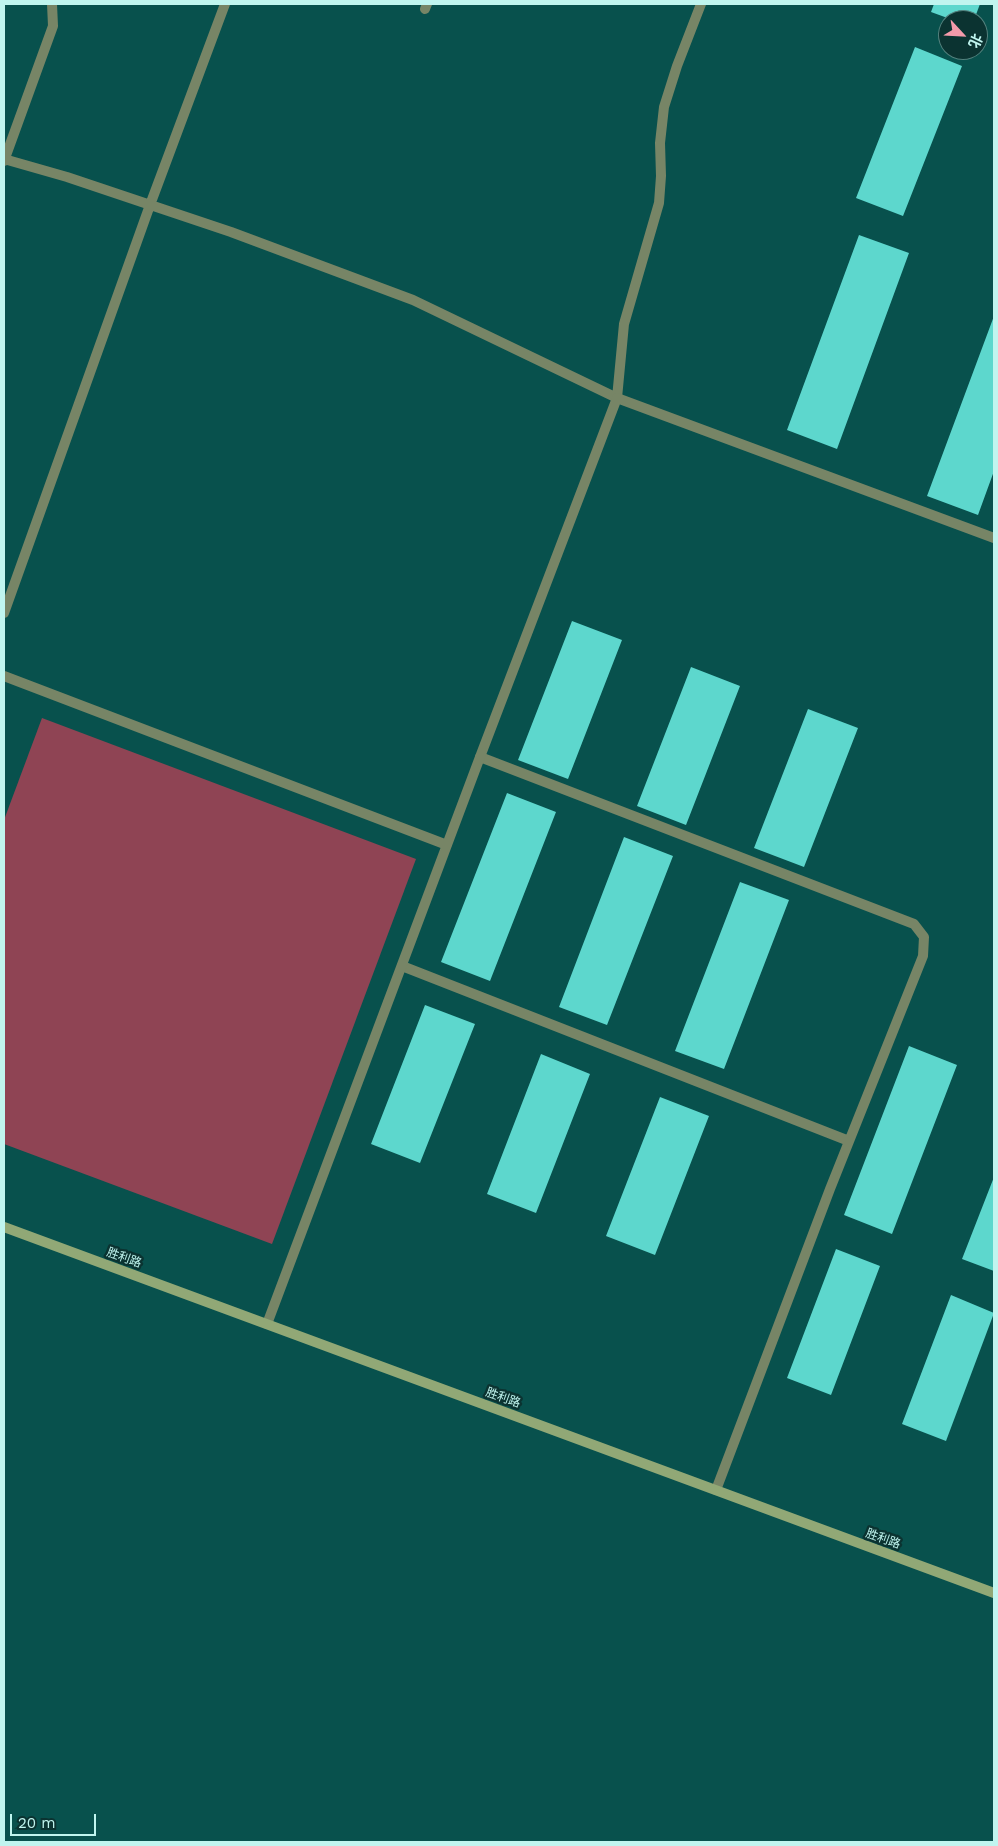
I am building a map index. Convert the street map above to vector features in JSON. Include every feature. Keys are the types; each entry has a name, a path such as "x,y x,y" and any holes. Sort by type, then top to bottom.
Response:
{"street":[{"path":"52,4 53,26 4,160 67,177 230,232 414,300 618,398 994,538"},
{"path":"4,613 150,205 225,4"},
{"path":"268,1324 480,757 618,398 624,324 659,203 661,176 660,143 664,107 677,66 701,4"},
{"path":"4,676 447,845"},
{"path":"480,757 914,924 924,937 923,956 849,1142 716,1490"},
{"path":"402,966 849,1142"},
{"name":"胜利路","path":"4,1226 994,1593"}],"shaded area":[{"path":"42,718 416,859 272,1244 4,1144 4,820"}],"building":[{"path":"934,4 980,4 978,10 938,10 938,15 931,12"},
{"path":"915,47 938,56 938,60 947,60 962,66 903,216 856,198"},
{"path":"859,235 909,253 837,449 787,430"},
{"path":"994,316 994,471 978,515 927,496"},
{"path":"572,621 622,640 568,779 518,760"},
{"path":"691,667 740,686 686,825 637,806"},
{"path":"808,709 858,728 804,867 754,848"},
{"path":"507,793 556,812 490,981 441,962"},
{"path":"624,837 673,856 607,1025 559,1007"},
{"path":"740,882 789,900 724,1069 675,1051"},
{"path":"425,1005 475,1024 420,1163 371,1144"},
{"path":"909,1046 957,1065 892,1234 844,1215"},
{"path":"541,1054 590,1074 536,1213 487,1194"},
{"path":"660,1097 709,1116 655,1255 606,1236"},
{"path":"994,1177 994,1271 962,1259"},
{"path":"836,1249 880,1266 831,1395 787,1378"},
{"path":"951,1295 994,1313 946,1441 902,1424"}]}
